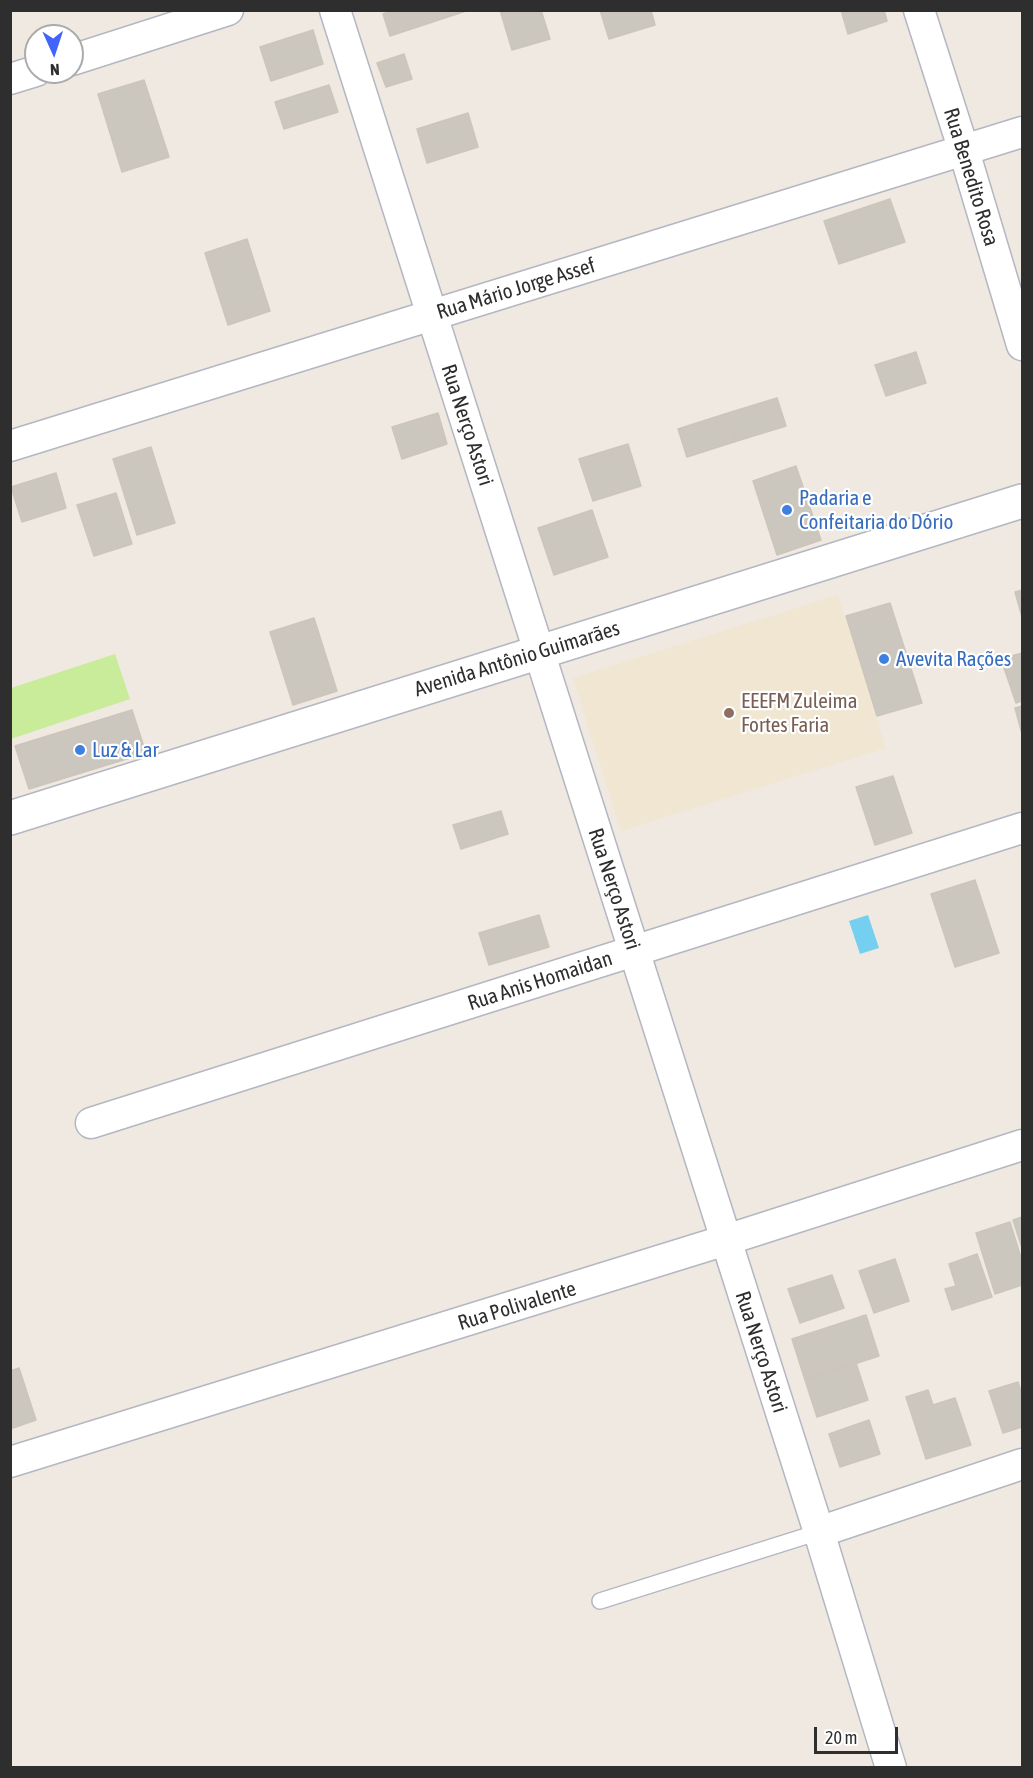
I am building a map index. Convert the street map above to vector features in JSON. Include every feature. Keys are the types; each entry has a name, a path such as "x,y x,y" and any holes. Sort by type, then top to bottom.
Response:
{"street":[{"path":"84,56 228,10"},
{"name":"Rua Nerço Astori","path":"335,10 819,1532 891,1767"},
{"name":"Rua Benedito Rosa","path":"919,10 1023,345"},
{"name":"Rua Mário Jorge Assef","path":"10,446 1023,132"},
{"name":"Avenida Antônio Guimarães","path":"10,818 1023,501"},
{"name":"Rua Anis Homaidan","path":"91,1123 1023,828"},
{"name":"Rua Polivalente","path":"10,1462 726,1240 1023,1145"},
{"path":"819,1532 1023,1464"}],"lane":[{"path":"600,1602 819,1532"}],"shaded area":[{"name":"EEEFM Zuleima Fortes Faria","path":"838,595 886,748 621,831 573,678"}],"green space":[{"path":"115,654 130,699 11,739 11,688"}],"water":[{"path":"868,915 879,948 860,954 849,921"}],"building":[{"path":"394,10 469,10 390,36 383,14"},
{"path":"500,10 541,10 550,39 512,50"},
{"path":"600,10 651,10 655,25 609,39"},
{"path":"841,10 884,10 887,21 848,34"},
{"path":"313,30 323,64 271,81 260,47"},
{"path":"404,54 412,79 386,87 377,63"},
{"path":"144,80 169,157 122,172 98,94"},
{"path":"329,85 338,112 284,129 275,102"},
{"path":"468,113 478,147 427,163 417,129"},
{"path":"890,199 905,242 839,264 824,221"},
{"path":"247,239 270,311 228,325 205,253"},
{"path":"916,352 926,383 886,396 875,365"},
{"path":"777,398 786,426 737,441 728,413"},
{"path":"438,413 447,444 402,459 392,427"},
{"path":"728,413 737,441 687,457 678,429"},
{"path":"628,444 641,486 593,501 579,459"},
{"path":"151,447 175,523 137,535 113,459"},
{"name":"Padaria e Confeitaria do Dório","path":"796,466 821,540 777,555 753,481"},
{"path":"56,473 66,508 22,522 11,487"},
{"path":"116,493 132,544 94,556 77,505"},
{"path":"592,510 608,557 554,575 538,528"},
{"path":"1022,590 1022,617 1015,592"},
{"name":"Avevita Rações","path":"890,603 922,703 877,716 846,616"},
{"path":"314,618 337,691 293,705 270,632"},
{"path":"1022,653 1022,701 1016,703 1001,659"},
{"path":"1022,706 1022,734 1015,708"},
{"name":"Luz & Lar","path":"132,710 146,753 29,789 15,746"},
{"path":"893,776 912,833 875,845 856,787"},
{"path":"501,811 508,834 461,849 453,825"},
{"path":"975,880 999,953 955,967 931,894"},
{"path":"539,915 549,947 489,965 479,933"},
{"path":"1022,1217 1022,1248 1013,1220"},
{"path":"1010,1222 1022,1261 1022,1285 995,1294 976,1233"},
{"path":"977,1254 992,1297 952,1310 945,1289 956,1286 949,1264"},
{"path":"895,1259 909,1301 874,1313 859,1271"},
{"path":"832,1275 844,1308 800,1323 788,1289"},
{"path":"866,1315 879,1356 805,1380 792,1339"},
{"path":"856,1363 868,1400 817,1417 805,1380"},
{"path":"19,1368 36,1420 10,1429 10,1371"},
{"path":"1018,1382 1022,1394 1022,1427 1003,1433 989,1391"},
{"path":"928,1390 933,1405 955,1398 971,1445 926,1459 906,1397"},
{"path":"869,1420 880,1454 840,1467 829,1434"}],"place":[{"name":"Padaria e Confeitaria do Dório","path":"787,510"},
{"name":"Avevita Rações","path":"884,659"},
{"name":"EEEFM Zuleima Fortes Faria","path":"729,713"},
{"name":"Luz & Lar","path":"80,750"}]}
